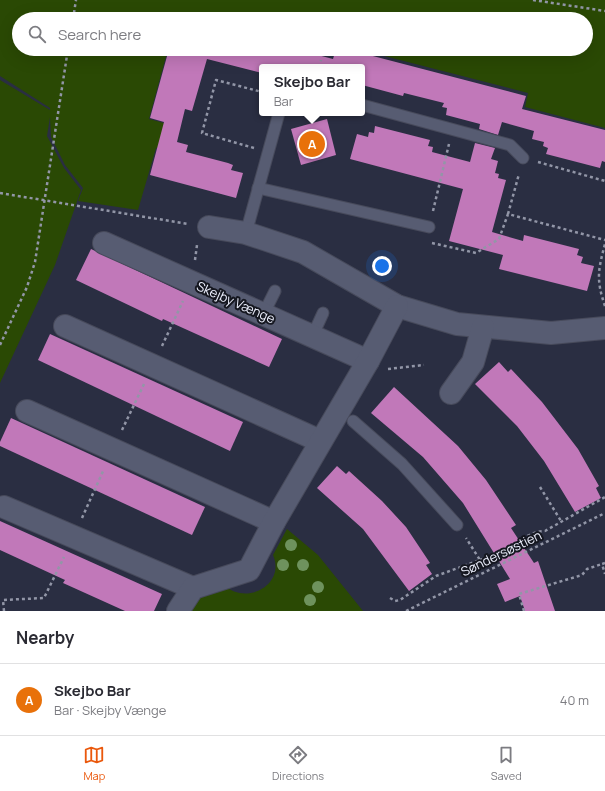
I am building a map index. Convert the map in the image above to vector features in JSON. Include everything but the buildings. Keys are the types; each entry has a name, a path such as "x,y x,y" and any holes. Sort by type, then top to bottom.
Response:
{"street":[{"path":"209,227 246,233 303,252 397,306 457,324 551,333 605,328"},
{"name":"Skejby Vænge","path":"104,243 375,366"},
{"path":"178,611 193,588 249,570 274,522 297,497 320,441 346,415 375,366 397,306"},
{"path":"65,326 320,441"},
{"path":"451,393 473,362 483,327"},
{"path":"27,410 274,522"},
{"path":"4,507 193,588"}],"lane":[{"path":"365,106 510,145 523,158"},
{"path":"246,233 278,116"},
{"path":"258,188 429,227"},
{"path":"263,314 275,291"},
{"path":"312,337 323,313"},
{"path":"346,415 402,464 457,525"}],"path":[{"path":"74,12 76,0"},
{"path":"533,0 605,11"},
{"path":"0,346 27,286 35,262 67,56"},
{"path":"320,64 321,60"},
{"path":"259,91 216,80 202,133 267,152"},
{"path":"453,129 426,242 476,253 499,239 508,214 523,158 605,181"},
{"path":"0,193 45,199 209,227"},
{"path":"508,214 605,240"},
{"path":"605,244 598,267 599,288 605,306"},
{"path":"375,366 424,365"},
{"path":"540,487 561,522"},
{"path":"390,598 395,601 400,600 436,576 490,555 498,555 536,531 545,531 605,497"},
{"name":"Søndersøstien","path":"406,611 413,610 605,513"},
{"path":"457,525 480,560"},
{"path":"524,611 519,594 582,575 587,569 604,564 605,574"}],"green space":[{"path":"0,0 605,0 605,128 525,107 528,93 384,56 593,56 593,12 12,12 12,56 166,56 149,119 175,126 167,150 156,148 138,210 78,201 83,188 65,165 51,137 50,117 47,136 64,168 81,190 55,265 0,383 0,80 50,110 50,108 0,76"},
{"path":"287,529 318,555 363,611 186,611 196,594 224,585 233,591 243,593 253,593 262,589 269,583 274,575 276,566 273,555"}],"place":[{"name":"Skejbo Bar","path":"312,144"}]}
